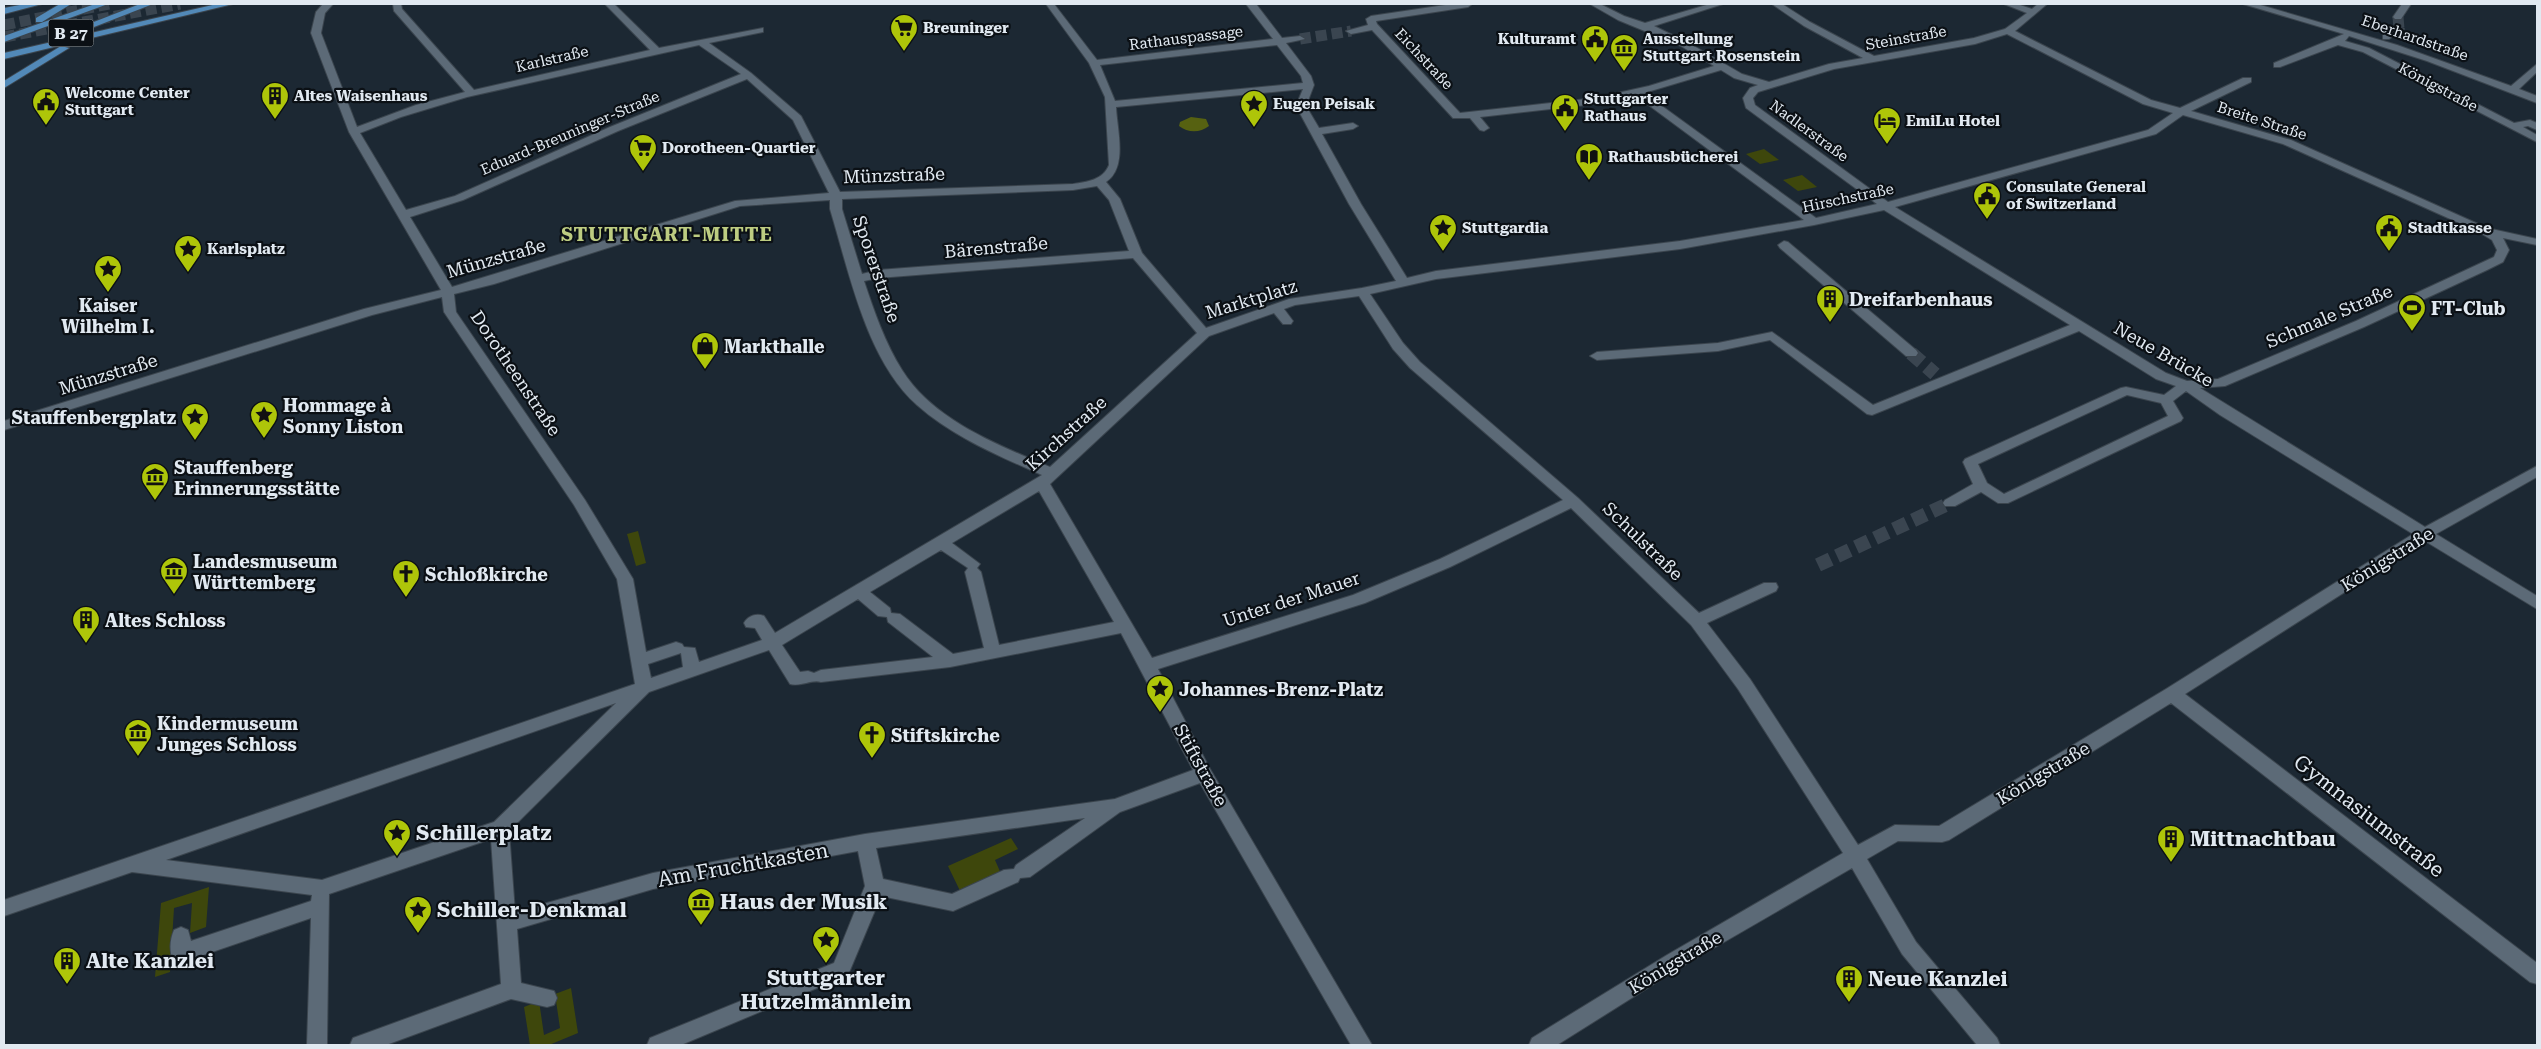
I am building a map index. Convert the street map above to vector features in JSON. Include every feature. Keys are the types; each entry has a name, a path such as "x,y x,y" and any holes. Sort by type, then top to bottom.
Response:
{"main road":[{"path":"4,11 37,4"},
{"name":"B 27","path":"6,38 66,4"},
{"name":"B 27","path":"6,38 103,4"},
{"name":"B 27","path":"4,85 132,4"},
{"name":"B 27","path":"4,62 27,51 148,4"},
{"path":"4,56 228,4"},
{"path":"6,38 25,43 27,69"}],"street":[{"name":"Dorotheenstraße","path":"328,4 321,12 316,33 354,132 448,291 450,312 580,503 625,579 644,686"},
{"path":"397,4 397,8 472,93"},
{"path":"609,4 656,50"},
{"path":"1050,4 1094,63 1110,97 1114,165 1110,173 1099,181"},
{"name":"Rathauspassage","path":"1251,4 1307,81"},
{"path":"1374,28 1371,19 1468,4"},
{"name":"Nadlerstraße","path":"1594,4 1621,18 1645,26 1684,44 1738,76 1767,85"},
{"path":"1645,26 1719,4"},
{"path":"1776,4 1807,24 1873,59"},
{"path":"2008,4 2034,12"},
{"name":"Steinstraße","path":"1767,85 1832,66 1847,65 1957,44 2008,31 2043,4"},
{"name":"Eberhardstraße","path":"2248,4 2351,32 2438,61 2512,90"},
{"name":"Eberhardstraße","path":"2398,16 2406,4"},
{"name":"Eichstraße","path":"1350,31 1374,28 1457,116 1595,101 1637,92 1723,66"},
{"name":"Eberhardstraße","path":"2386,37 2398,29"},
{"name":"Karlstraße","path":"354,132 393,114 472,93 656,50 760,30"},
{"name":"Breite Straße","path":"2008,31 2147,102 2177,115 2286,142 2481,229 2497,238 2503,250 2499,259 2483,267"},
{"path":"2277,65 2338,42 2351,32"},
{"name":"Rathauspassage","path":"1094,63 1300,39"},
{"name":"Sporerstraße","path":"701,42 748,75 797,118 836,196 836,209 885,351 895,371 908,389 931,409 959,428 1047,479"},
{"name":"Königstraße","path":"2338,42 2366,50 2514,126 2530,123 2537,127"},
{"path":"2537,67 2512,90 2537,100"},
{"name":"Eduard-Breuninger-Straße","path":"403,215 459,198 614,129 748,75"},
{"path":"1729,81 1738,76"},
{"path":"2524,79 2537,85"},
{"name":"Hirschstraße","path":"1436,275 1680,246 1814,222 1886,206 2152,132 2177,115 2247,80"},
{"path":"1111,104 1307,81 1301,106 1355,204 1403,282"},
{"name":"Nadlerstraße","path":"1767,85 1754,90 1748,98 1750,106 1886,206"},
{"path":"1637,92 1814,222"},
{"path":"1473,114 1484,128"},
{"path":"2177,115 2207,130"},
{"path":"1315,132 1352,126"},
{"path":"2514,126 2537,139"},
{"name":"Münzstraße","path":"4,426 368,312 490,281 739,203 836,196 1073,187 1099,181"},
{"name":"Marktplatz","path":"1099,181 1114,199 1136,254 1204,333 1293,302 1362,292 1436,275"},
{"name":"Neue Brücke","path":"1886,206 2161,376 2186,385 2225,412 2537,603"},
{"path":"2481,229 2537,242"},
{"path":"1784,245 1911,353"},
{"name":"Bärenstraße","path":"859,279 878,274 1136,254"},
{"name":"Schmale Straße","path":"2186,385 2220,383 2360,324 2483,267"},
{"name":"Schulstraße","path":"1362,292 1398,346 1415,365 1573,501 1697,621 1744,684 1855,856 1909,948 1990,1045"},
{"path":"1276,307 1286,321"},
{"path":"1597,356 1718,347 1772,336 1872,411 2080,326"},
{"name":"Kirchstraße","path":"644,686 772,642 1047,479 1204,333"},
{"path":"2166,400 2186,385"},
{"path":"2126,391 2166,400 2176,418 2058,472 2003,500 1981,486 1970,462 2126,391"},
{"name":"Königstraße","path":"1539,1045 1674,961 1895,833 1942,834 2172,694 2425,534 2537,471"},
{"name":"Stiftstraße","path":"1047,479 1204,774 1362,1045"},
{"path":"1950,503 1981,486"},
{"name":"Unter der Mauer","path":"1148,666 1359,599 1445,563 1573,501"},
{"path":"941,543 973,568 993,652"},
{"path":"1697,621 1770,587"},
{"path":"858,592 950,660"},
{"path":"752,623 758,620 796,679 950,660 1125,626"},
{"path":"640,661 683,650 692,670"},
{"path":"181,936 180,954 500,828 644,686"},
{"path":"4,908 644,686"},
{"name":"Gymnasiumstraße","path":"2172,694 2537,975"},
{"name":"Am Fruchtkasten","path":"507,924 653,881 864,842 1115,806 1204,774"},
{"name":"Am Fruchtkasten","path":"875,886 953,903 1017,874 1115,806"},
{"path":"500,828 511,990"},
{"path":"658,1045 841,970 875,886 864,842"},
{"path":"128,864 321,897"},
{"path":"316,1045 321,897"},
{"path":"360,1045 511,990 547,998"}],"shaded area":[{"path":"1191,117 1206,119 1209,126 1202,130 1194,131 1186,130 1179,126 1180,122"},
{"path":"1764,149 1779,160 1760,164 1746,154"},
{"path":"1802,175 1817,187 1798,191 1783,180"},
{"path":"638,531 646,563 636,566 627,534"},
{"path":"1011,838 1018,849 995,860 1002,876 962,895 948,866"},
{"path":"209,887 206,927 190,933 192,903 174,908 170,972 155,977 161,903"},
{"path":"571,988 578,1033 549,1045 530,1045 524,1007 539,1001 544,1035 560,1028 555,994"}],"tunnel":[{"path":"4,25 109,4"},
{"path":"4,37 180,4"},
{"path":"2398,17 2399,29"},
{"path":"1300,39 1351,31"},
{"path":"1911,353 1935,374"},
{"path":"1818,565 1950,503"}],"place":[{"name":"Breuninger","path":"904,52"},
{"name":"Kulturamt","path":"1595,63"},
{"name":"Ausstellung Stuttgart Rosenstein","path":"1624,72"},
{"name":"Altes Waisenhaus","path":"275,120"},
{"name":"Welcome Center Stuttgart","path":"46,126"},
{"name":"Eugen Peisak","path":"1254,128"},
{"name":"Stuttgarter Rathaus","path":"1565,132"},
{"name":"EmiLu Hotel","path":"1887,145"},
{"name":"Dorotheen-Quartier","path":"643,172"},
{"name":"Rathausbücherei","path":"1589,181"},
{"name":"Consulate General of Switzerland","path":"1987,220"},
{"name":"Stuttgardia","path":"1443,252"},
{"name":"Stadtkasse","path":"2389,252"},
{"name":"Karlsplatz","path":"188,273"},
{"name":"Kaiser Wilhelm I.","path":"108,293"},
{"name":"Dreifarbenhaus","path":"1830,323"},
{"name":"FT-Club","path":"2412,332"},
{"name":"Markthalle","path":"705,370"},
{"name":"Hommage à Sonny Liston","path":"264,439"},
{"name":"Stauffenbergplatz","path":"195,441"},
{"name":"Stauffenberg Erinnerungsstätte","path":"155,501"},
{"name":"Landesmuseum Württemberg","path":"174,595"},
{"name":"Schloßkirche","path":"406,598"},
{"name":"Altes Schloss","path":"86,644"},
{"name":"Johannes-Brenz-Platz","path":"1160,713"},
{"name":"Kindermuseum Junges Schloss","path":"138,757"},
{"name":"Stiftskirche","path":"872,759"},
{"name":"Schillerplatz","path":"397,857"},
{"name":"Mittnachtbau","path":"2171,863"},
{"name":"Haus der Musik","path":"701,926"},
{"name":"Schiller-Denkmal","path":"418,934"},
{"name":"Stuttgarter Hutzelmännlein","path":"826,964"},
{"name":"Alte Kanzlei","path":"67,985"},
{"name":"Neue Kanzlei","path":"1849,1003"}],"district":[{"name":"STUTTGART-MITTE","path":"667,234"}]}
